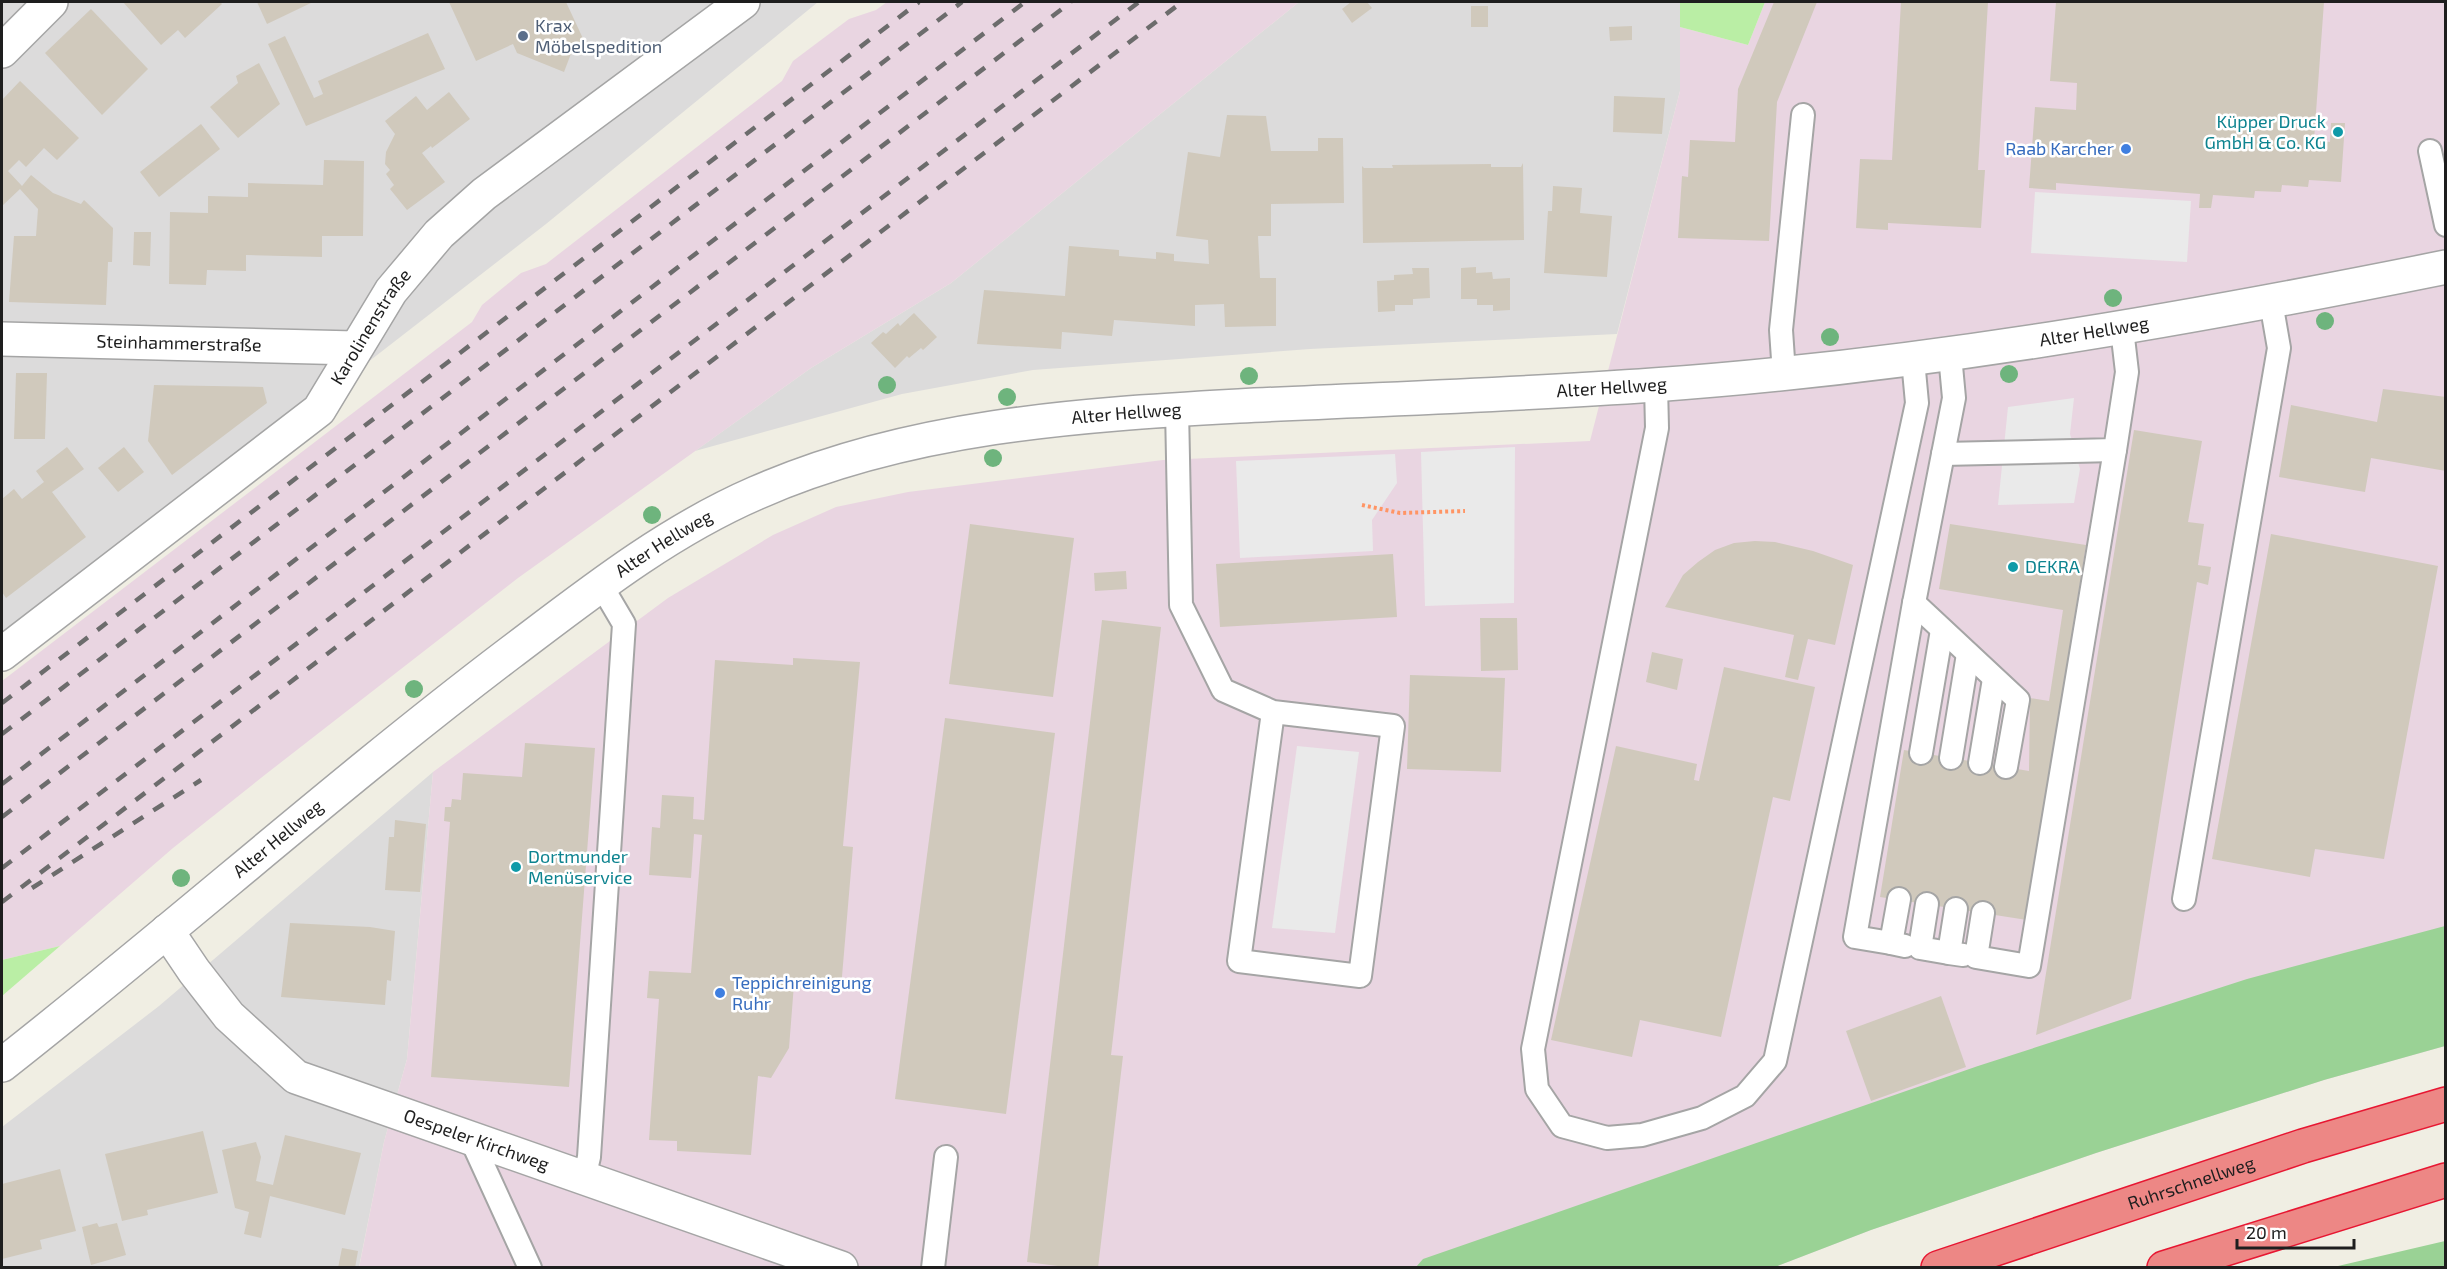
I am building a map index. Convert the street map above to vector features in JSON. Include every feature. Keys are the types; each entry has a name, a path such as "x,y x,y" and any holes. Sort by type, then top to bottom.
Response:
{"highway":[{"name":"Ruhrschnellweg","path":"1938,1268 2292,1150 2445,1104"},
{"path":"2163,1268 2445,1180"}],"street":[{"path":"2,51 51,2"},
{"name":"Karolinenstraße","path":"2,654 319,410 391,291 439,234 484,194 744,2"},
{"name":"Alter Hellweg","path":"2,1065 452,698 601,585 683,530 752,494 825,466 895,447 990,427 1105,414 1656,385 1913,360 2122,329 2445,267"},
{"name":"Steinhammerstraße","path":"2,339 355,348"},
{"name":"Oespeler Kirchweg","path":"167,931 229,1016 296,1077 841,1268"}],"lane":[{"path":"1784,374 1781,330 1803,115"},
{"path":"2430,151 2445,225"},
{"path":"2184,899 2279,348 2271,302"},
{"path":"1950,355 1954,398 1914,603 1854,937 2029,966 2127,372 2122,329"},
{"path":"1656,385 1657,428 1533,1049 1537,1089 1562,1126 1607,1138 1642,1135 1702,1118 1745,1096 1775,1061 1917,403 1913,360"},
{"path":"1177,409 1181,605 1223,690 1274,712 1393,726 1360,976 1239,961 1274,712"},
{"path":"1943,454 2115,450"},
{"path":"584,1178 589,1157 624,624 601,585"},
{"path":"1914,603 2018,700 2006,767"},
{"path":"1921,753 1942,630"},
{"path":"1951,758 1968,654"},
{"path":"1980,763 1994,679"},
{"path":"1891,943 1899,899"},
{"path":"1920,948 1927,904"},
{"path":"1949,953 1956,909"},
{"path":"1976,957 1983,913"},
{"path":"471,1139 530,1268"},
{"path":"933,1268 946,1157"}],"path":[{"path":"1362,505 1400,513 1465,511"}],"shaded area":[{"path":"2,2 818,2 546,224 2,646"},
{"path":"887,2 1299,2 951,283 811,368 518,578 173,848 60,946 2,960 2,681 472,322 482,305 521,273 546,264 782,81 793,61 849,19 876,10"},
{"path":"1299,2 1680,2 1680,91 1617,334 1310,349 1033,370 902,394 695,451 811,368 951,283"},
{"path":"1765,2 2445,2 2445,1046 2324,1080 2096,1153 1871,1230 1775,1267 359,1268 384,1142 407,1059 433,772 668,598 773,535 836,507 908,492 1163,460 1590,441 1680,91 1680,27 1748,45"},
{"path":"2035,192 2191,201 2187,262 2031,253"},
{"path":"2074,398 2070,434 2080,469 2074,503 1998,505 2008,407"},
{"path":"1515,447 1514,603 1425,606 1421,452"},
{"path":"1395,454 1397,483 1372,520 1373,551 1240,558 1236,461"},
{"path":"1297,746 1359,752 1335,933 1272,928"},
{"path":"433,772 407,1059 384,1142 359,1267 2,1268 2,1127 159,1006"}],"green space":[{"path":"1680,2 1765,2 1748,45 1680,27"},
{"path":"2445,926 2445,1046 2324,1080 2096,1153 1871,1230 1775,1267 1416,1267 1423,1259 1978,1066 2247,979"},
{"path":"60,946 2,996 2,960"},
{"path":"2445,1241 2445,1267 2333,1267 2338,1266"}],"building":[{"path":"123,2 220,2 222,4 185,38 178,30 161,45"},
{"path":"257,2 313,2 267,24"},
{"name":"Krax Möbelspedition","path":"449,2 566,2 586,45 572,51 564,72 517,53 513,44 476,61"},
{"path":"1351,2 1367,2 1372,8 1352,23 1342,9"},
{"path":"1774,2 1817,2 1777,102 1769,241 1678,238 1682,176 1688,177 1690,140 1735,142 1738,89"},
{"path":"1901,2 1988,2 1978,170 1985,170 1981,228 1888,223 1888,230 1856,228 1860,159 1892,160"},
{"path":"2056,2 2324,2 2314,140 2330,142 2331,123 2345,123 2341,182 2309,180 2308,187 2282,185 2281,192 2255,191 2254,198 2213,195 2211,208 2199,208 2200,194 2056,183 2056,190 2029,188 2035,107 2076,110 2077,83 2050,81"},
{"path":"1471,6 1488,6 1488,27 1471,27"},
{"path":"91,9 148,69 102,115 45,53"},
{"path":"1632,26 1632,40 1610,41 1609,27"},
{"path":"428,33 445,69 306,126 268,44 285,36 314,98 323,94 318,81"},
{"path":"259,63 280,104 238,138 210,107 238,83 236,76"},
{"path":"20,81 79,138 57,160 44,148 26,167 19,160 8,171 22,186 31,175 53,193 81,204 84,200 113,228 112,262 108,262 106,305 9,302 14,236 36,236 38,209 20,189 2,206 2,100"},
{"path":"449,92 470,119 422,153 445,182 407,210 390,189 394,185 386,174 390,170 385,164 386,152 395,134 385,121 416,96 427,110"},
{"path":"1614,96 1665,98 1662,134 1613,132"},
{"path":"1227,115 1266,116 1271,151 1318,151 1318,138 1343,138 1344,203 1271,204 1271,236 1258,236 1260,278 1276,278 1276,326 1225,327 1224,304 1195,305 1195,326 1114,320 1112,336 1062,332 1061,349 977,344 984,290 1065,296 1069,246 1119,250 1119,256 1156,259 1156,252 1174,254 1174,261 1209,264 1208,240 1176,236 1188,152 1220,157"},
{"path":"201,124 220,149 159,197 140,172"},
{"path":"324,160 364,161 363,236 322,236 322,257 246,255 246,271 207,270 206,285 169,284 170,212 208,213 208,196 248,197 248,183 323,185"},
{"path":"1523,163 1524,240 1363,243 1362,166 1364,168 1393,168 1392,165 1491,164 1491,167 1521,167"},
{"path":"1553,186 1582,188 1580,213 1612,216 1607,277 1544,273 1548,211 1552,211"},
{"path":"134,232 151,232 150,266 133,265"},
{"path":"1476,267 1476,273 1492,272 1493,279 1510,278 1510,310 1493,311 1493,305 1477,305 1477,299 1461,299 1461,268"},
{"path":"1412,268 1429,268 1430,298 1413,299 1413,305 1395,305 1395,311 1378,312 1377,281 1394,280 1394,275 1413,274"},
{"path":"914,313 937,337 923,350 921,348 909,358 907,356 895,368 871,343 898,323 900,326"},
{"path":"16,373 47,373 45,439 14,439"},
{"path":"154,385 263,387 267,403 172,475 148,441"},
{"path":"2383,389 2446,397 2446,471 2371,458 2365,492 2279,477 2291,405 2377,422"},
{"path":"2134,430 2202,441 2188,522 2204,524 2198,565 2211,567 2208,585 2197,582 2131,999 2036,1035"},
{"path":"67,447 84,469 52,492 86,537 6,598 2,592 2,499 14,489 22,499 44,482 36,471"},
{"path":"124,447 144,472 118,492 98,468"},
{"path":"970,524 1074,538 1053,697 949,684"},
{"path":"1950,524 2086,545 2027,920 1880,897 1904,750 2029,771 2030,698 2049,701 2063,610 1939,589"},
{"path":"2271,534 2438,566 2384,859 2315,849 2310,877 2212,859"},
{"path":"1775,542 1813,551 1853,565 1835,645 1808,639 1798,680 1785,677 1794,635 1665,607 1683,575 1698,562 1715,550 1734,543"},
{"path":"1393,554 1397,617 1220,627 1216,564"},
{"path":"1126,571 1127,589 1095,591 1094,573"},
{"path":"1480,618 1517,618 1518,670 1481,671"},
{"path":"1102,620 1161,627 1111,1055 1123,1056 1098,1268 1073,1268 1027,1262"},
{"path":"1652,652 1683,659 1677,690 1646,682"},
{"path":"793,658 860,662 843,846 853,847 841,988 794,984 789,1048 771,1078 758,1076 751,1155 677,1151 677,1141 649,1140 659,999 647,998 649,971 691,973 702,835 694,834 691,878 649,875 652,827 660,828 662,795 694,797 693,819 704,820 715,660 793,665"},
{"path":"1724,667 1815,687 1790,801 1773,797 1721,1037 1640,1020 1632,1057 1551,1040 1616,746 1697,764 1694,780 1699,781"},
{"path":"1410,675 1505,678 1501,772 1407,769"},
{"path":"945,718 1055,733 1006,1114 895,1099"},
{"name":"Dortmunder Menüservice","path":"525,743 595,748 569,1087 431,1077 450,822 444,821 445,807 451,807 452,799 461,800 463,773 522,777"},
{"path":"395,820 426,824 420,892 385,890 389,837 394,837"},
{"path":"290,923 370,927 395,931 391,981 387,980 385,1005 281,997"},
{"path":"1941,996 1966,1067 1871,1101 1846,1031"},
{"path":"203,1131 218,1193 147,1210 148,1215 122,1221 105,1154"},
{"path":"285,1135 361,1153 345,1215 270,1196 261,1238 244,1234 249,1212 235,1208 222,1150 256,1142 261,1157 256,1181 273,1185"},
{"path":"60,1169 76,1231 40,1240 42,1249 2,1259 2,1184"},
{"path":"97,1223 99,1227 117,1223 126,1255 91,1265 82,1227"},
{"path":"342,1248 358,1251 355,1268 338,1268"}],"railway":[{"path":"2,703 919,2"},
{"path":"2,734 962,2"},
{"path":"2,784 1025,2"},
{"path":"2,817 1071,2"},
{"path":"2,868 1139,2"},
{"path":"2,902 1182,2"},
{"path":"32,888 201,780"}],"place":[{"name":"Krax Möbelspedition","path":"523,36"},
{"name":"Küpper Druck GmbH & Co. KG","path":"2338,132"},
{"name":"Raab Karcher","path":"2126,149"},
{"name":"DEKRA","path":"2013,567"},
{"name":"Dortmunder Menüservice","path":"516,867"},
{"name":"Teppichreinigung Ruhr","path":"720,993"}]}
